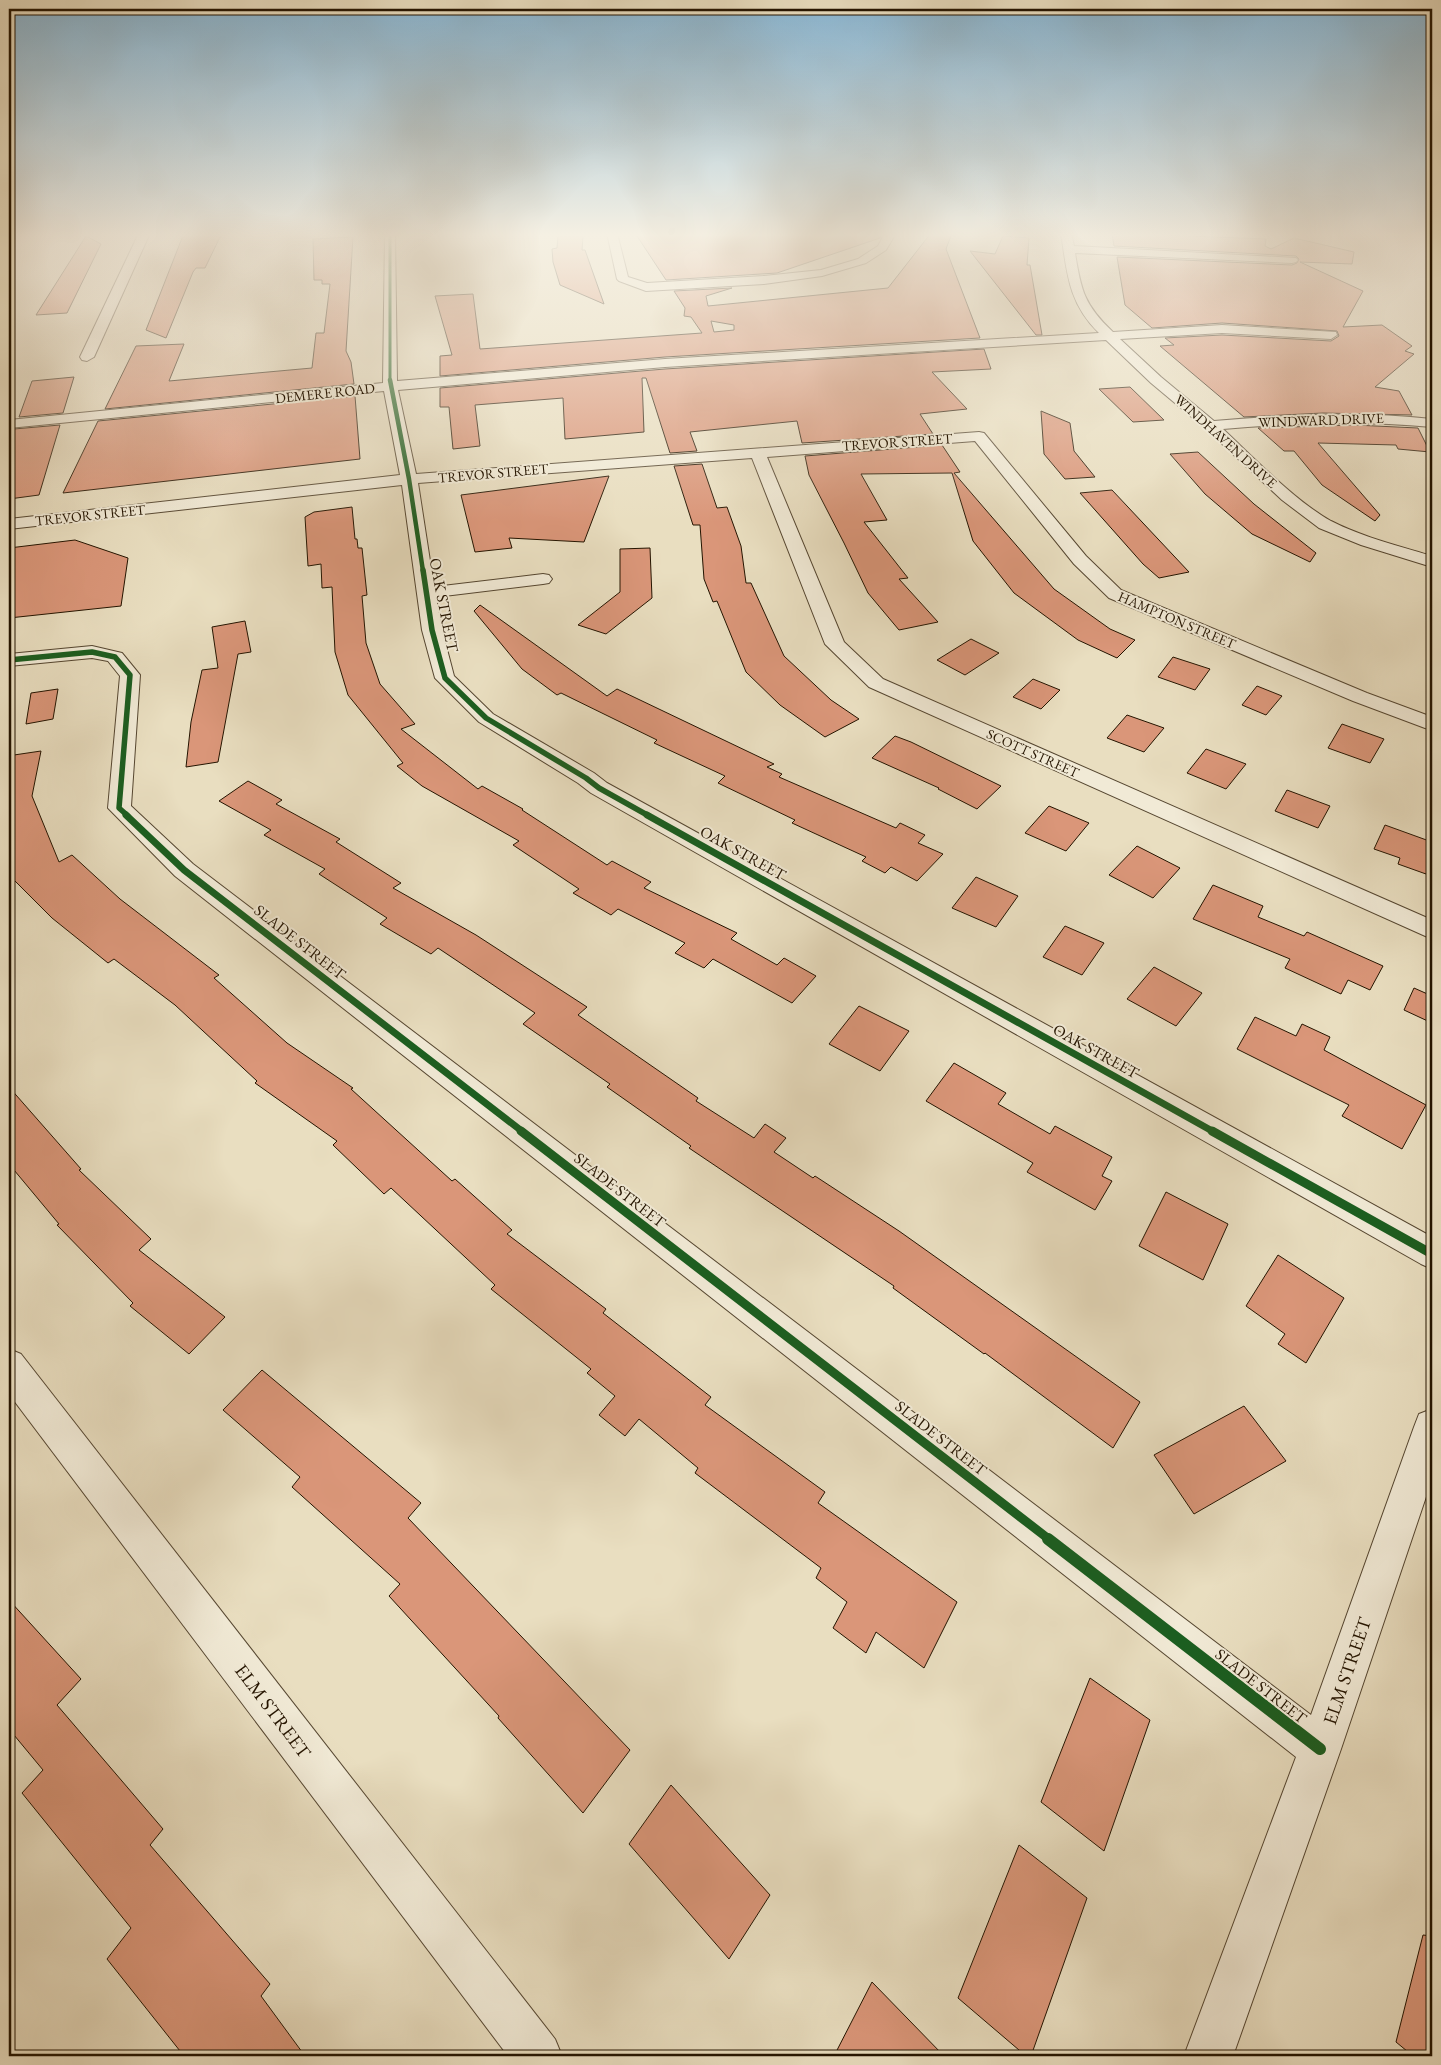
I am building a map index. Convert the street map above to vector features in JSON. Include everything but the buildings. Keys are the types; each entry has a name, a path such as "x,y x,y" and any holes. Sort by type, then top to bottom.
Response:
{"street":[{"path":"87,357 100,329"},
{"name":"OAK STREET","path":"390,329 390,386 409,480 432,630 445,678 486,718 586,778 599,788 1432,1254"},
{"name":"WINDHAVEN DRIVE","path":"1104,329 1156,380 1288,496 1325,524 1367,541 1432,562"},
{"name":"DEMERE ROAD","path":"9,424 390,386 665,363 1217,329"},
{"name":"DEMERE ROAD","path":"1229,329 1331,335"},
{"name":"WINDWARD DRIVE","path":"1210,426 1344,417 1389,418 1432,423"},
{"name":"TREVOR STREET","path":"9,524 409,480 979,436"},
{"name":"HAMPTON STREET","path":"979,436 1080,560 1115,594 1360,698 1432,724"},
{"name":"SCOTT STREET","path":"757,452 834,644 876,683 1432,930"},
{"path":"426,593 543,579"},
{"name":"SLADE STREET","path":"9,660 92,652 115,657 130,675 119,808 184,870 1320,1750"},
{"name":"ELM STREET","path":"9,1366 538,2056"},
{"name":"ELM STREET","path":"1209,2056 1320,1750 1432,1427"}],"cycle path":[{"path":"390,329 390,386 409,479 432,630 445,678 486,718 586,778 599,788 1432,1254"},
{"path":"9,660 92,652 115,657 130,675 119,808 184,870 1320,1749"}]}
